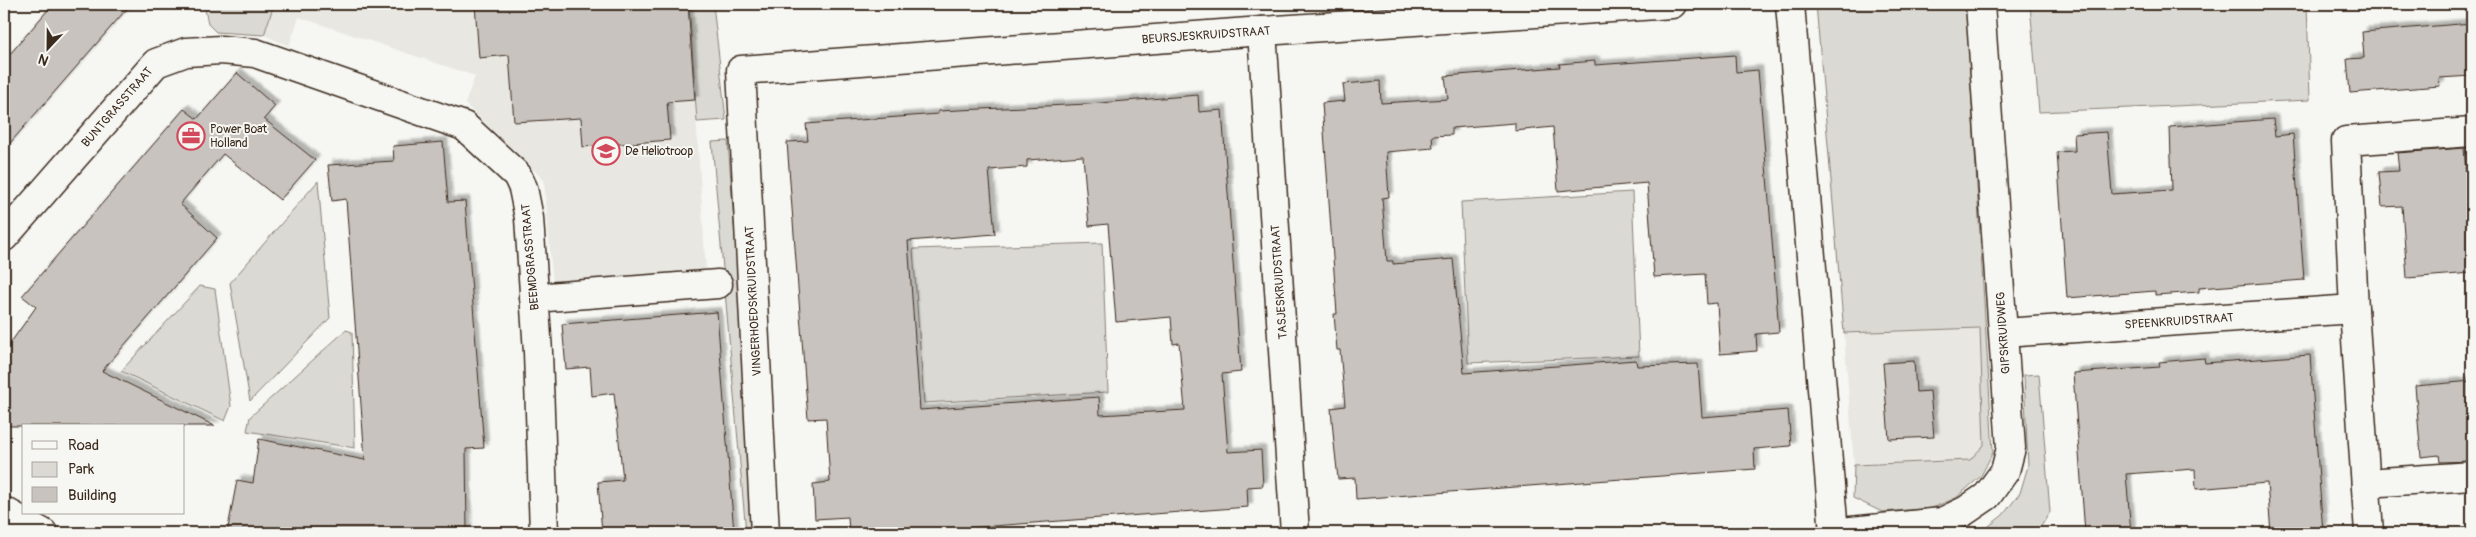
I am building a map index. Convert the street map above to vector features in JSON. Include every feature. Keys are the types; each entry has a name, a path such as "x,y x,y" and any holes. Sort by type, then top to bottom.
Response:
{"street":[{"name":"BEURSJESKRUIDSTRAAT","path":"740,70 1262,30 1672,4"},
{"name":"GIPSKRUIDWEG","path":"1790,4 1833,533 1942,522 1965,512 1987,496 2005,471 2011,448 1980,4"},
{"name":"TASJESKRUIDSTRAAT","path":"1262,30 1295,533"},
{"name":"BUNTGRASSTRAAT","path":"4,237 156,63 186,52 221,50 256,53 351,86"},
{"name":"VINGERHOEDSKRUIDSTRAAT","path":"740,70 765,533"},
{"name":"BEEMDGRASSTRAAT","path":"351,86 464,126 517,175 523,188 545,297 544,533"},
{"path":"2369,533 2354,308 2346,141 2472,132"},
{"name":"BEEMDGRASSTRAAT","path":"545,297 718,284"},
{"name":"SPEENKRUIDSTRAAT","path":"2004,333 2354,308"},
{"path":"2366,483 2472,476"},
{"path":"4,511 43,533"}],"shaded area":[{"name":"De Heliotroop","path":"274,4 689,4 706,273 553,285 544,180 465,104 475,76 299,17 289,46 264,35"},
{"path":"1980,328 1984,445 1970,460 1854,465 1844,333"}],"green space":[{"path":"204,4 274,4 264,35 216,32 208,24"},
{"path":"689,4 713,4 726,120 697,122"},
{"path":"1816,4 1966,4 1993,452 1981,476 1956,498 1932,508 1882,512 1853,498 1854,465 1970,460 1984,445 1980,328 1844,333"},
{"path":"2030,4 2307,4 2310,100 2039,112"},
{"path":"728,141 757,533 746,533 712,142"},
{"path":"318,181 330,318 250,401 230,283"},
{"path":"1632,192 1639,356 1468,363 1461,202"},
{"path":"1102,243 1108,392 924,403 913,249"},
{"path":"200,286 215,289 231,406 225,421 121,371"},
{"path":"346,330 352,332 355,448 247,431 250,417"},
{"path":"2039,374 2050,512 2037,533 1980,533 2003,515 2020,493 2028,466 2024,375"}],"building":[{"path":"53,4 131,4 4,150 4,61"},
{"path":"475,4 688,4 695,100 667,102 670,140 583,147 581,118 514,122 509,55 479,58"},
{"path":"2472,23 2472,76 2439,78 2440,86 2350,93 2347,59 2364,58 2362,32"},
{"path":"1735,55 1736,72 1758,70 1779,332 1756,334 1757,351 1720,354 1717,303 1707,304 1705,274 1654,277 1647,183 1558,191 1553,127 1515,131 1515,123 1452,128 1452,135 1432,136 1433,148 1386,152 1389,197 1382,198 1387,261 1393,261 1393,264 1453,259 1464,373 1636,360 1637,366 1698,364 1702,417 1788,410 1791,446 1754,449 1755,469 1356,499 1355,478 1338,479 1334,443 1331,408 1345,406 1340,350 1337,350 1334,314 1337,314 1322,103 1345,101 1343,84 1380,81 1381,103 1448,99 1445,76 1560,67 1559,64 1595,61 1595,65"},
{"path":"237,73 275,106 264,119 315,160 280,200 223,154 180,204 217,238 102,371 215,426 185,426 185,424 22,424 22,426 4,426 4,352 36,307 22,296 184,109 197,119"},
{"path":"1198,95 1199,112 1222,110 1241,372 1222,374 1228,452 1261,450 1263,486 1247,487 1248,507 899,533 849,533 848,517 815,519 813,484 830,482 826,418 808,419 787,142 808,141 806,124 938,114 938,111 1088,104","holes":["1083,156 1089,226 1108,224 1116,322 1171,317 1173,344 1179,343 1185,410 1100,415 1099,397 920,410 908,241 995,234 989,170 1027,167 1027,160"]},
{"path":"2273,119 2275,136 2293,134 2304,280 2199,288 2199,292 2155,295 2155,291 2067,298 2057,152 2075,151 2074,134 2107,132 2112,194 2172,190 2170,127"},
{"path":"443,142 448,202 465,201 484,448 466,449 467,533 227,533 237,480 253,483 259,439 365,460 346,199 332,201 328,165 394,161 393,146"},
{"path":"2464,148 2469,207 2472,206 2472,273 2407,278 2402,206 2382,207 2379,172 2399,171 2397,153"},
{"path":"717,312 734,533 602,533 598,482 623,480 614,393 592,396 590,367 566,369 562,324"},
{"path":"2310,355 2323,533 2271,533 2267,483 2196,489 2195,469 2126,474 2131,533 2085,533 2073,373 2160,367 2159,362 2204,358 2205,363"},
{"path":"1914,361 1916,392 1930,391 1934,437 1889,439 1883,363"},
{"path":"2472,381 2472,461 2440,462 2439,455 2421,457 2415,386"}],"place":[{"name":"Power Boat Holland","path":"191,136"},
{"name":"De Heliotroop","path":"606,151"}]}
